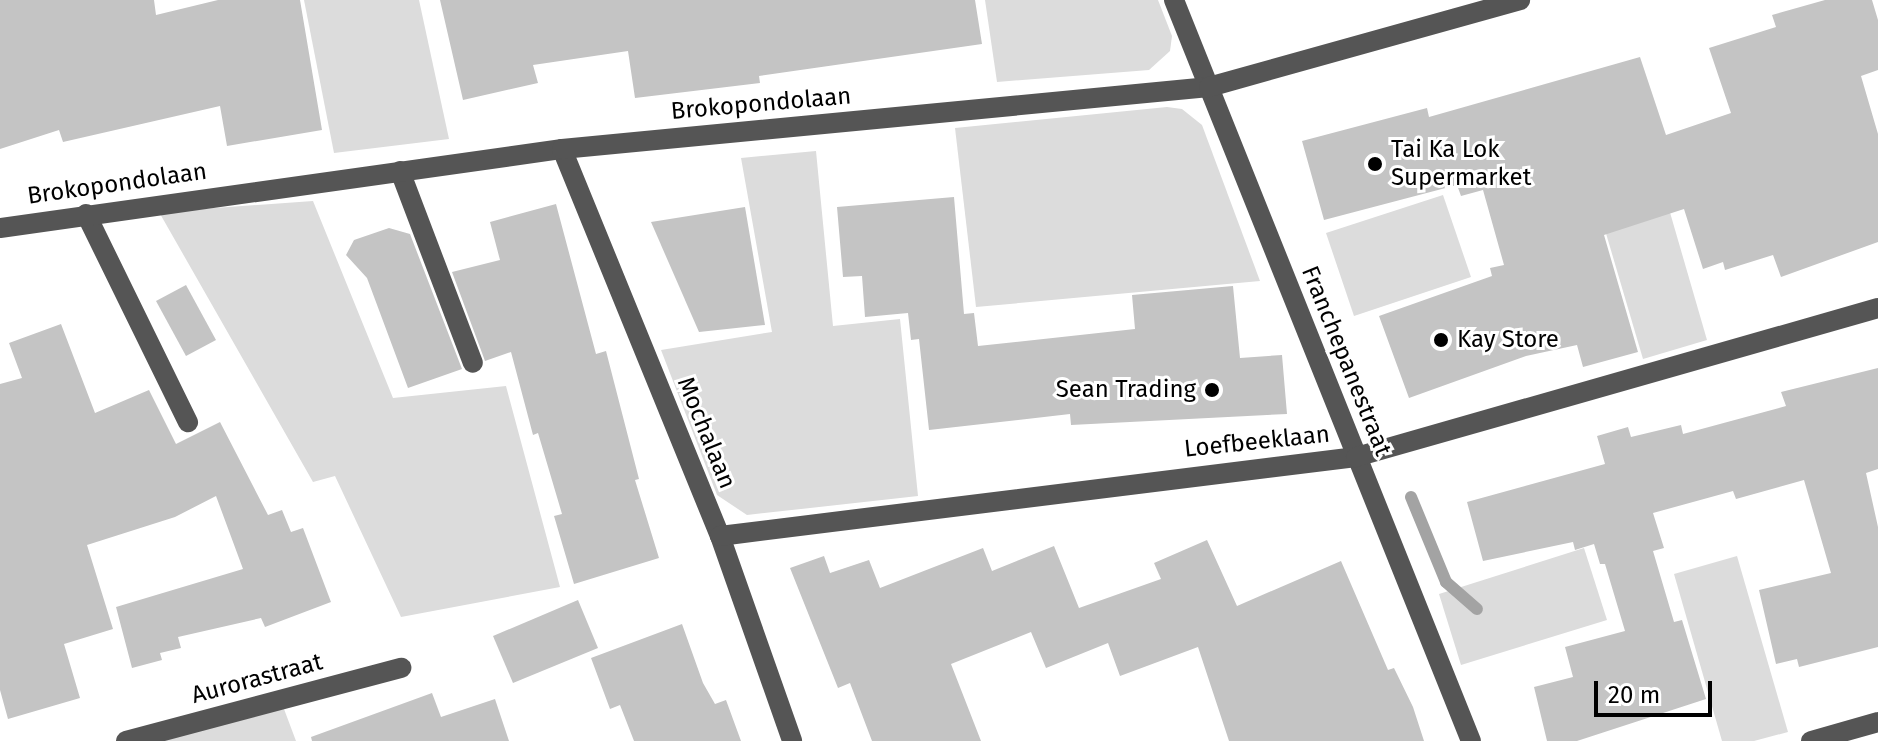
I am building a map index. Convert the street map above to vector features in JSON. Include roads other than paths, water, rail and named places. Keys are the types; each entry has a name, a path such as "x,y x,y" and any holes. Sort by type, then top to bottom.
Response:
{"street":[{"name":"Franchepanestraat","path":"1174,0 1471,741"},
{"name":"Brokopondolaan","path":"0,228 562,149 1209,87 1520,0"},
{"name":"Mochalaan","path":"562,149 720,536 792,741"},
{"path":"400,171 473,363"},
{"path":"86,214 188,422"},
{"name":"Loefbeeklaan","path":"720,536 1356,457 1878,308"},
{"name":"Aurorastraat","path":"126,741 401,668"},
{"path":"1811,741 1878,722"}],"waterway":[{"path":"1411,497 1446,582 1477,609"}],"place":[{"name":"Tai Ka Lok Supermarket","path":"1375,164"},
{"name":"Kay Store","path":"1441,340"},
{"name":"Sean Trading","path":"1212,390"}]}
